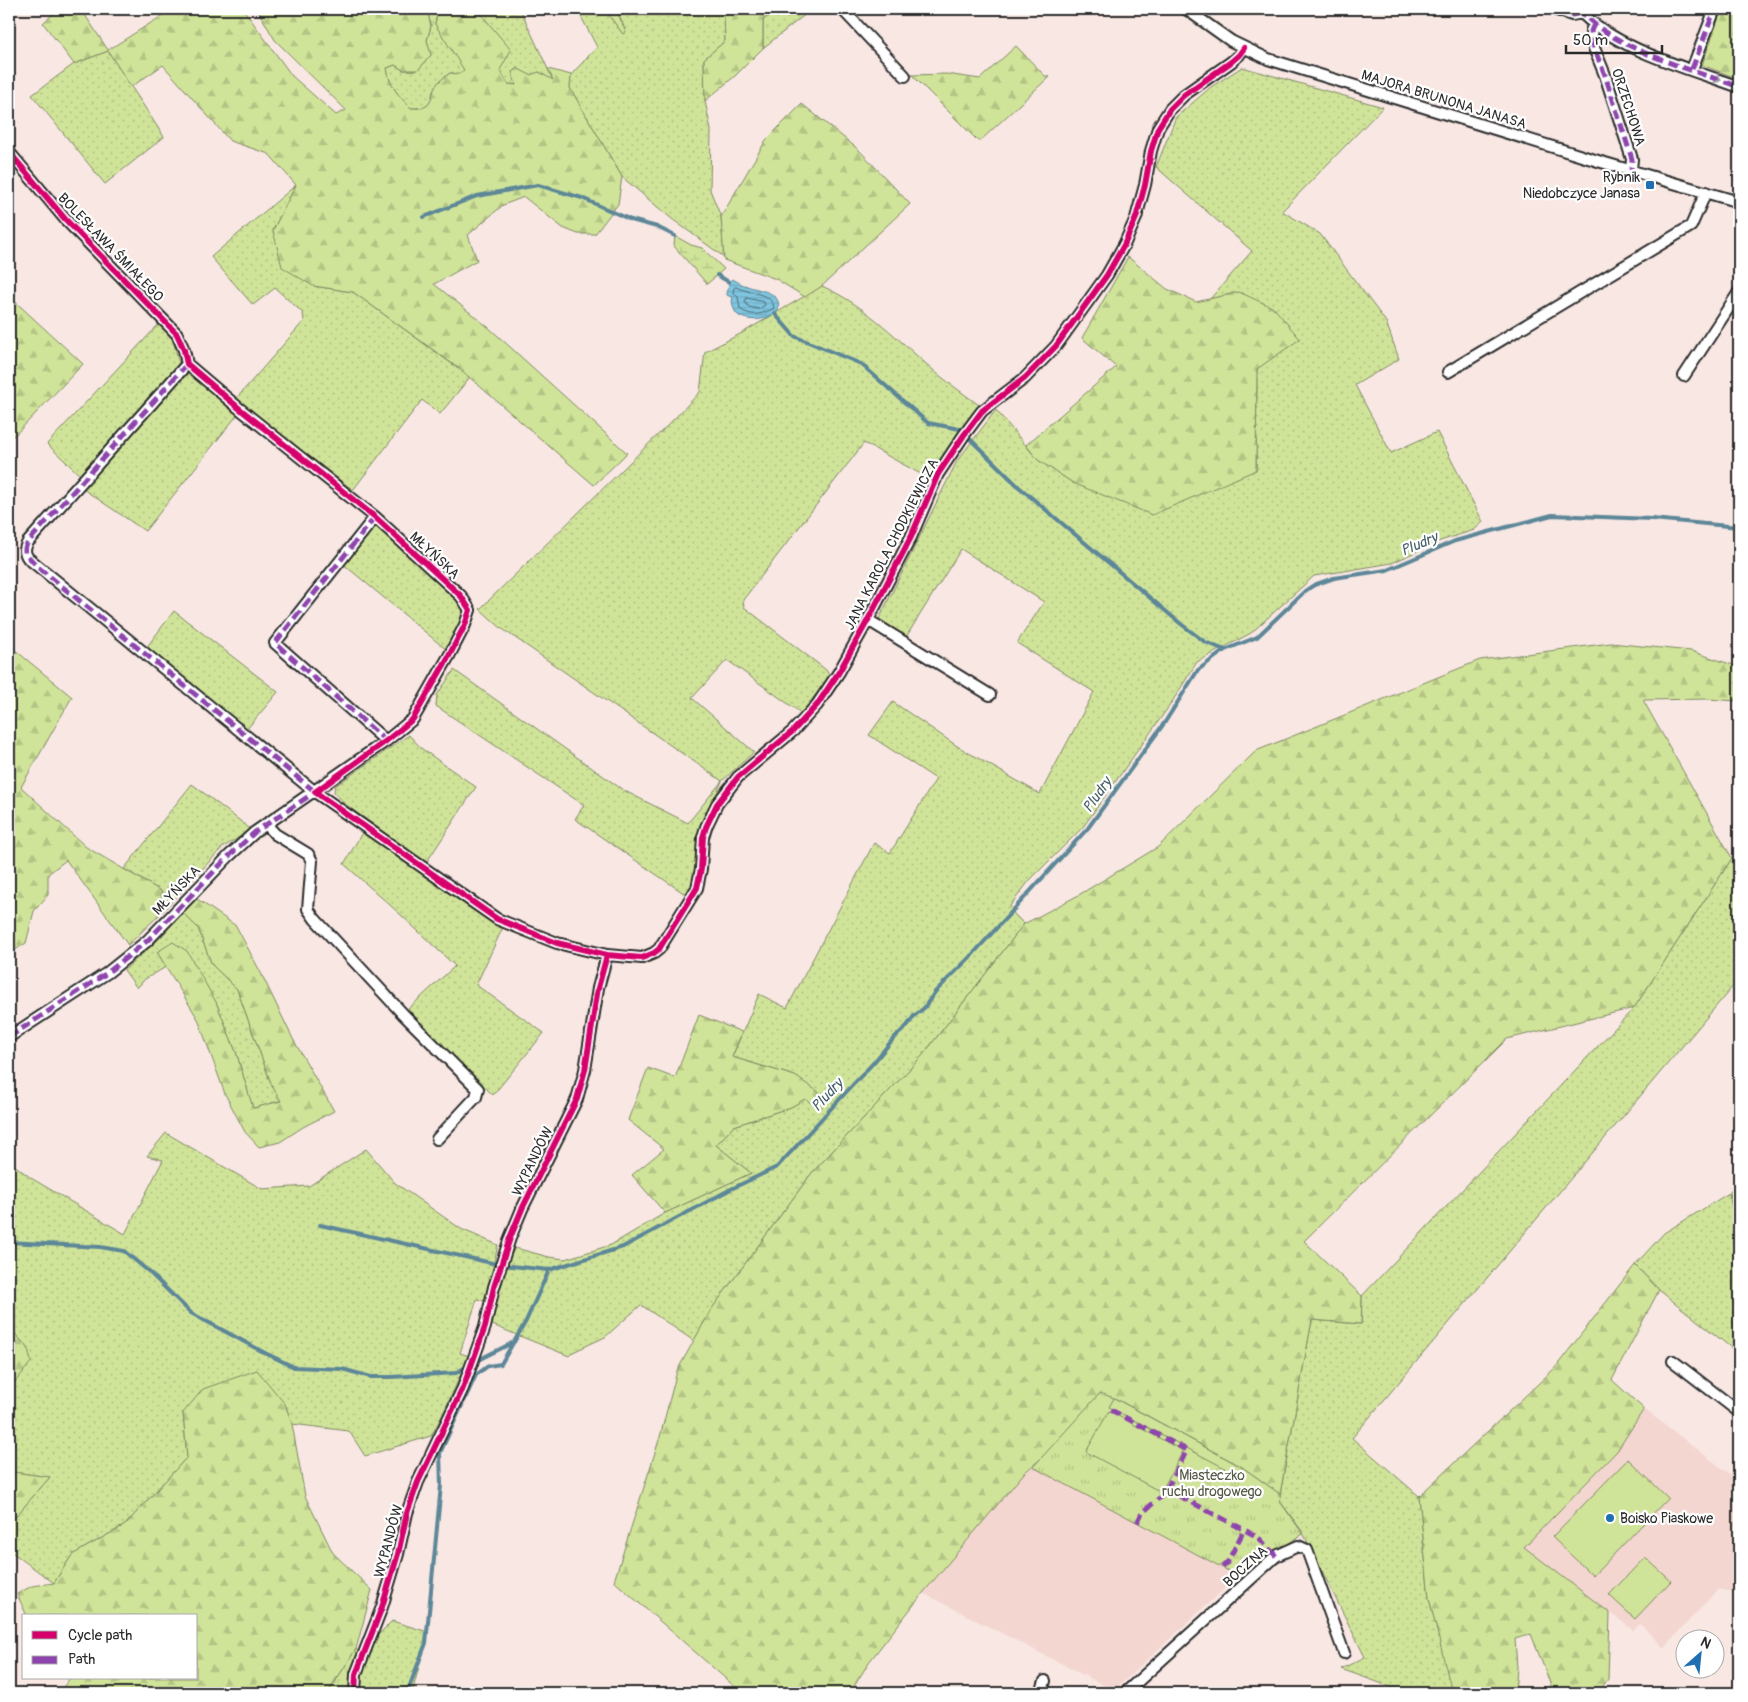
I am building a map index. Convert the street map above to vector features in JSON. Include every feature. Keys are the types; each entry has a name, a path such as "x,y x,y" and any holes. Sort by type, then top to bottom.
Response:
{"street":[{"path":"842,9 905,76"},
{"name":"MAJORA BRUNONA JANASA","path":"1186,9 1220,34 1268,59 1739,202"},
{"name":"ORZECHOWA","path":"1554,9 1572,15 1580,11 1594,24 1628,45 1739,87"},
{"path":"1692,69 1715,9"},
{"name":"ORZECHOWA","path":"1594,24 1592,31 1594,48 1605,75 1632,159 1631,170"},
{"name":"JANA KAROLA CHODKIEWICZA","path":"607,955 642,958 659,949 697,888 703,837 717,804 738,777 793,730 817,705 839,672 868,620 911,537 938,474 964,435 982,411 1025,378 1056,346 1107,275 1124,245 1136,218 1155,135 1170,109 1184,95 1231,62 1244,48"},
{"name":"BOLESŁAWA ŚMIAŁEGO","path":"9,152 65,218 177,334 188,365"},
{"path":"1448,372 1691,226 1706,192"},
{"path":"1684,376 1739,292"},
{"path":"188,365 28,542 24,548 24,553 38,567 315,792 497,919 557,943 607,955"},
{"name":"MŁYŃSKA","path":"9,1037 107,973 147,941 229,856 266,824 315,792 386,741 413,719 461,633 470,610 461,596 375,517 188,365"},
{"path":"375,517 275,643 386,741"},
{"path":"868,620 990,695"},
{"path":"266,824 274,834 308,854 312,860 308,909 315,919 403,1014 478,1089 476,1097 438,1139"},
{"name":"WYPANDÓW","path":"355,1693 356,1674 382,1608 398,1554 407,1513 418,1482 463,1388 485,1328 494,1287 513,1231 577,1099 585,1070 598,988 607,955"},
{"path":"1673,1361 1739,1412"},
{"name":"BOCZNA","path":"1125,1693 1276,1556 1298,1546 1307,1550 1344,1653"},
{"path":"1040,1693 1045,1681"}],"shaded area":[{"path":"1644,1409 1739,1481 1739,1593 1718,1589 1680,1630 1676,1630 1676,1635 1664,1648 1640,1624 1633,1630 1524,1547 1617,1451"},
{"path":"1033,1467 1238,1576 1111,1693 1109,1693 1107,1687 923,1593 1025,1472"}],"green space":[{"path":"59,9 81,9 108,50 173,9 243,9 292,76 336,115 346,110 275,40 257,9 427,9 431,26 427,40 431,55 418,70 403,70 395,65 387,68 392,85 411,108 425,107 440,81 450,73 459,74 464,70 435,24 438,10 440,9 481,9 480,13 511,50 500,70 508,84 516,85 512,72 517,68 530,75 539,72 553,80 548,69 571,75 570,88 622,177 618,204 595,234 578,234 563,228 524,197 503,205 468,235 477,260 434,284 488,327 627,453 594,485 461,370 353,292 313,286 282,267 273,230 296,185 269,154 230,141 163,65 131,87 108,51 74,64 43,23"},
{"path":"427,9 440,9 438,10 435,24 465,69 459,74 450,73 440,81 425,107 411,108 392,85 387,68 395,65 403,70 418,70 431,55 427,40 431,26"},
{"path":"481,9 520,9 553,80 539,72 516,85 508,84 500,70 491,27 480,12"},
{"path":"577,9 604,9 623,34 626,32 616,9 729,9 724,15 725,41 704,59 705,101 711,130 710,190 721,217 724,257 672,219 622,177 570,88 571,75 597,47"},
{"path":"604,9 616,9 626,32 623,34"},
{"path":"729,9 777,9 763,20 763,48 735,76 705,101 704,59 725,41 724,15"},
{"path":"777,9 812,9 763,48 763,20"},
{"path":"1722,9 1739,9 1739,79 1702,65"},
{"path":"1016,46 1045,76 1049,77 980,141 912,75 946,74 980,79"},
{"path":"108,51 164,137 105,184 32,95 74,64"},
{"path":"1242,67 1383,107 1282,211 1320,234 1386,322 1399,359 1355,385 1391,453 1437,432 1483,522 1474,530 1437,542 1392,563 1314,576 1251,633 1197,662 1170,705 1083,827 1029,881 1010,906 1014,914 1024,924 923,1055 811,1174 711,1310 694,1341 641,1305 605,1337 573,1352 569,1356 490,1324 509,1257 515,1248 565,1259 611,1245 665,1213 751,1173 716,1145 734,1126 791,1107 805,1099 795,1076 732,1057 759,994 787,1008 874,843 890,853 936,779 869,735 893,702 957,746 1040,794 1094,692 1017,643 1044,602 961,549 906,637 879,619 957,461 996,410 1038,460 1073,483 1256,470 1257,369 1239,293 1210,299 1252,251 1156,167 1176,117 1211,87"},
{"path":"802,104 859,150 910,204 822,286 805,297 776,279 724,260 721,217 766,140"},
{"path":"296,185 273,230 313,286 353,292 470,377 440,414 422,400 353,490 235,400 304,321 303,313 275,288 253,305 211,257"},
{"path":"675,236 691,245 702,248 724,269 707,284 674,246"},
{"path":"1128,257 1167,289 1196,302 1239,292 1274,308 1300,339 1257,369 1256,470 1152,515 1073,483 1038,460 1026,445 1116,367 1082,338"},
{"path":"822,286 864,311 937,374 979,405 930,479 864,443 743,600 744,607 826,670 830,677 801,713 727,660 692,698 754,752 722,781 501,628 480,609 700,392 705,352 742,333"},
{"path":"9,296 83,364 14,436 9,432"},
{"path":"159,324 173,340 180,367 81,476 47,444"},
{"path":"188,371 238,414 145,531 83,489"},
{"path":"374,523 425,566 451,592 460,604 463,612 462,622 448,651 342,563"},
{"path":"174,611 278,692 246,730 146,648"},
{"path":"1611,643 1691,651 1739,667 1739,701 1707,699 1643,700 1732,858 1634,1008 1507,1039 1304,1241 1362,1296 1361,1324 1312,1320 1280,1494 1242,1467 1114,1398 1025,1472 923,1593 869,1662 850,1693 742,1693 614,1581 660,1437 677,1371 711,1310 811,1174 923,1055 1024,924 1077,896 1158,847 1256,751 1480,660"},
{"path":"9,645 72,697 21,787 86,847 161,891 163,911 128,945 66,860 48,874 48,895 34,911 26,943 9,954"},
{"path":"454,670 623,790 688,823 722,781 701,831 695,884 685,894 575,819 584,805 436,706 437,695"},
{"path":"409,735 422,749 476,787 426,863 345,804 334,792 335,786"},
{"path":"192,784 248,827 250,831 223,847 163,911 161,891 124,869"},
{"path":"363,831 438,886 490,921 503,927 476,985 544,1033 493,1095 407,1010 455,966 344,864"},
{"path":"1739,855 1739,913 1735,919 1739,920 1739,979 1352,1438 1419,1496 1429,1598 1453,1693 1408,1693 1341,1669 1365,1657 1302,1531 1279,1500 1312,1320 1361,1324 1362,1296 1634,1008 1732,858"},
{"path":"197,899 236,926 293,1039 334,1111 303,1127 280,1142 259,1147 245,1132 225,1094 198,1019 157,952 173,942 187,951 216,1002 236,1052 253,1108 281,1101 272,1086 237,989 212,965 198,928 183,913"},
{"path":"183,913 198,928 212,965 237,989 272,1086 282,1100 253,1109 236,1052 216,1002 158,953 166,967 145,979 137,988 124,970 157,941"},
{"path":"699,1015 742,1032 732,1057 795,1076 829,1099 820,1109 805,1099 791,1107 734,1126 716,1145 751,1173 665,1213 632,1175 664,1149 628,1120 648,1068 675,1078"},
{"path":"166,1133 262,1189 309,1186 366,1149 395,1183 461,1229 498,1245 485,1301 477,1299 460,1353 469,1356 431,1436 365,1456 349,1431 292,1424 285,1404 183,1413 187,1457 125,1525 72,1555 54,1583 9,1550 9,1524 50,1477 12,1472 9,1465 9,1381 16,1381 27,1348 9,1327 9,1161 31,1178 125,1234 163,1160 147,1156"},
{"path":"1739,1182 1739,1224 1735,1220 1729,1193"},
{"path":"1729,1193 1735,1220 1739,1224 1739,1354 1659,1290 1635,1265 1664,1233"},
{"path":"1635,1265 1659,1290 1612,1380 1644,1409 1617,1451 1524,1547 1610,1613 1608,1679 1598,1693 1554,1693 1531,1634 1515,1639 1517,1668 1515,1693 1452,1693 1429,1598 1419,1496 1555,1368"},
{"path":"9,1327 28,1348 31,1362 16,1381 9,1381"},
{"path":"257,1370 285,1404 292,1424 305,1496 333,1553 372,1590 356,1649 328,1693 59,1693 69,1680 198,1680 198,1614 26,1614 17,1594 32,1586 54,1583 72,1555 125,1525 187,1457 183,1413 203,1389"},
{"name":"Miasteczko ruchu drogowego","path":"1100,1393 1114,1398 1242,1467 1280,1494 1281,1503 1303,1534 1238,1576 1033,1467"},
{"path":"1114,1398 1242,1467 1238,1475 1109,1407"},
{"path":"1109,1411 1183,1451 1161,1492 1086,1452"},
{"name":"Boisko Piaskowe","path":"1628,1459 1668,1498 1593,1576 1552,1537"},
{"path":"9,1465 13,1472 50,1477 9,1524"},
{"path":"1645,1557 1671,1581 1635,1619 1609,1595"},
{"path":"392,1621 428,1632 412,1693 359,1693 360,1676 374,1639"},
{"path":"356,1649 360,1654 353,1693 328,1693"}],"water":[{"path":"732,279 774,296 779,304 778,311 769,317 753,320 738,315 733,307 733,298 727,295"}],"waterway":[{"path":"424,217 477,196 538,185 582,198 631,220 657,227 675,236"},
{"path":"717,275 729,282"},
{"path":"775,314 794,336 861,364 928,423 960,429"},
{"path":"970,439 1019,487 1181,624 1205,642 1225,650"},
{"name":"Pludry","path":"320,1225 501,1265 549,1270 623,1247 731,1189 777,1167 907,1026 914,1016 924,1008 935,992 973,954 1088,828 1165,722 1198,670 1225,650 1257,637 1305,591 1314,585 1334,578 1387,570 1455,541 1552,515 1652,519 1739,527"},
{"path":"9,1242 100,1247 124,1251 148,1271 191,1313 294,1367 342,1369 371,1377 391,1377 456,1373 469,1365"},
{"path":"476,1361 514,1342 526,1321 549,1270"},
{"path":"407,1693 426,1643 441,1485 440,1453 476,1375 488,1366 501,1364 513,1343"}],"marked path":[{"path":"1554,9 1572,15 1582,13"},
{"path":"1578,9 1593,23 1632,47 1675,65 1739,87"},
{"path":"1692,69 1715,9"},
{"path":"1594,24 1591,31 1594,48 1605,75 1632,159 1631,170"},
{"path":"187,364 28,542 25,553 38,567 318,794"},
{"path":"375,517 275,643 386,741"},
{"path":"9,1037 107,973 147,941 229,856 255,832 318,790"},
{"path":"1111,1410 1187,1450 1164,1494 1142,1513 1137,1523"},
{"path":"1166,1489 1258,1537 1276,1556"},
{"path":"1222,1567 1227,1563 1244,1530"}],"cycle path":[{"path":"9,152 65,219 177,334 184,350 187,364 375,517 461,596 470,610 465,625 449,656 413,719 386,741 315,792 497,919 557,943 607,955 642,958 659,949 697,888 701,869 703,837 717,804 738,777 793,731 817,705 839,672 911,537 938,474 964,435 982,411 1025,378 1056,346 1107,275 1124,245 1136,218 1158,128 1170,109 1184,95 1231,62 1244,48"},
{"path":"355,1693 356,1674 382,1607 398,1554 407,1513 418,1482 463,1388 485,1327 494,1287 510,1238 522,1209 577,1099 585,1070 598,988 607,955"}],"place":[{"name":"Rybnik Niedobczyce Janasa","path":"1650,185"},
{"name":"Boisko Piaskowe","path":"1610,1518"}]}
